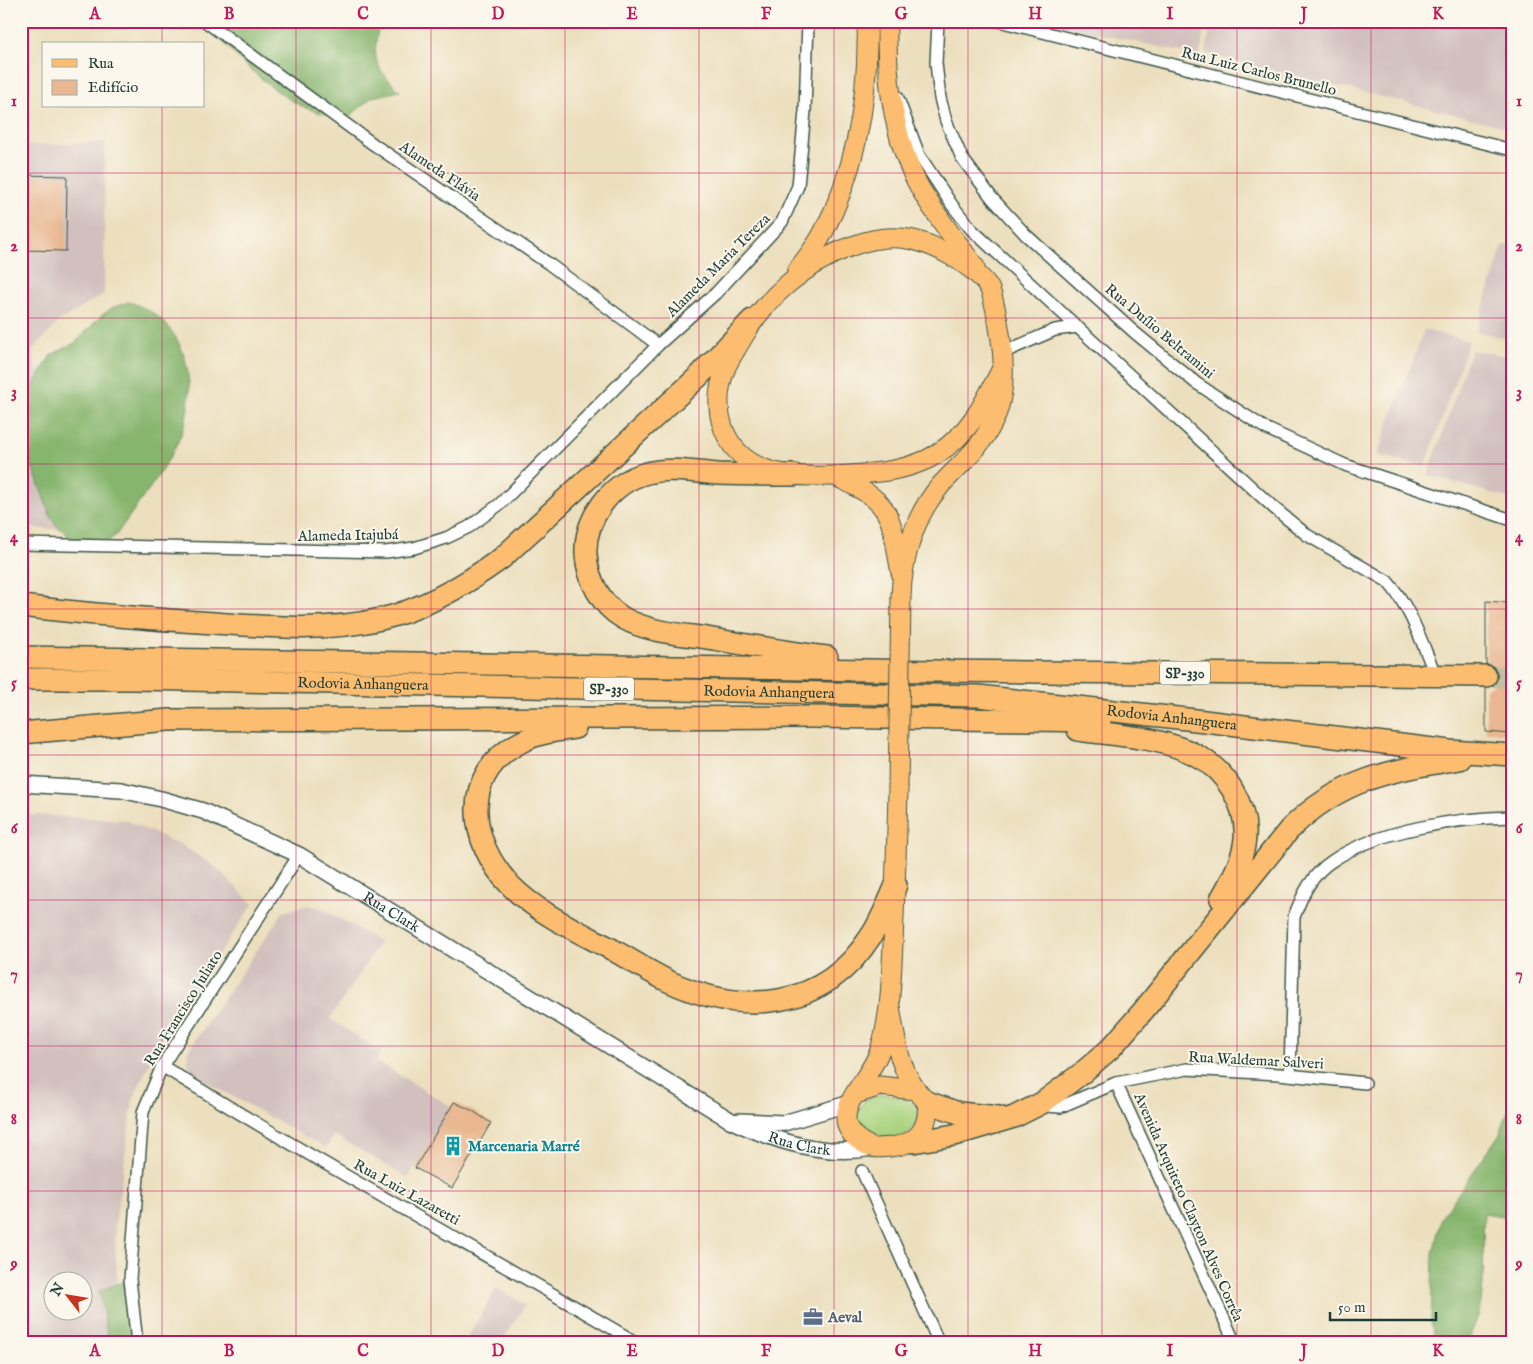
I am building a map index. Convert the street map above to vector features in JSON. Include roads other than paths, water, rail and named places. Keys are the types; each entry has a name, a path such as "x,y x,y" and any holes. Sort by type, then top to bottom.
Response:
{"highway":[{"path":"21,606 126,618 293,628 339,626 382,619 435,600 471,580 502,558 699,376 752,320"},
{"path":"794,475 663,470 647,472 631,479 607,498 590,528 586,543 591,580 600,596 621,617 636,624 663,631 801,654 934,671"},
{"name":"Rodovia Anhanguera","path":"21,657 934,671 1486,676"},
{"name":"Rodovia Anhanguera","path":"21,679 144,679 941,694 1512,755"},
{"path":"21,733 169,720 812,717 994,720 1196,720"},
{"path":"642,719 561,730 531,738 499,758 483,780 477,802 476,817 481,841 488,857 510,885 547,913 668,981 720,999 754,1004 798,996 825,984 852,962 871,937 896,886"},
{"path":"913,1142 954,1135 1014,1117 1042,1103 1111,1048 1143,1011 1180,962 1219,903 1232,880 1242,855 1246,827 1243,812 1227,780 1206,761 1177,747 1088,732 994,720"},
{"path":"1180,962 1231,904 1289,830 1313,808 1343,789 1378,775 1491,754"},
{"path":"921,1096 959,1113 979,1116 1014,1117"}],"main road":[{"path":"791,281 822,234 843,189 854,156 864,98 868,49 867,21"},
{"path":"887,21 890,85 899,138 925,197 988,286 1000,329 1003,382 1001,402 993,423 973,452 941,485 925,508 914,533 901,588"},
{"path":"988,286 966,265 939,249 918,240 898,237 859,243 828,255 791,281 752,320 726,367 720,392 719,419 724,432 735,449 749,461 764,469 794,475 836,476 877,474 912,466 937,454 960,436 981,411 1002,360"},
{"path":"836,476 871,495 884,508 891,524 901,588 896,886 890,1006 880,1050 874,1065 845,1113 847,1126 855,1136 873,1148 896,1147 913,1142 926,1126 929,1115 921,1096 904,1070 897,1048 890,1006"},
{"path":"852,1099 880,1086 921,1096"}],"street":[{"name":"Alameda Flávia","path":"205,21 373,144 549,264 658,345"},
{"name":"Alameda Maria Tereza","path":"658,345 716,293 782,222 792,203 798,186 800,169 808,21"},
{"name":"Rua Luiz Carlos Brunello","path":"999,21 1512,150"},
{"name":"Rua Duílio Beltramini","path":"939,22 936,63 940,98 946,121 962,158 992,198 1026,235 1134,332 1196,383 1265,428 1345,465 1512,520"},
{"path":"890,85 901,102 920,155 952,205 978,235 1274,508 1307,535 1386,581 1397,592 1406,607 1436,676"},
{"path":"1002,360 1055,330 1077,327"},
{"name":"Alameda Itajubá","path":"21,544 386,552 414,548 446,538 469,527 500,504 658,345"},
{"name":"Rua Clark","path":"21,784 121,790 203,811 299,855 730,1120 784,1143 853,1152 873,1148"},
{"path":"1290,1075 1294,917 1303,894 1316,875 1332,861 1350,851 1374,841 1420,827 1512,817"},
{"name":"Rua Francisco Juliato","path":"137,1343 130,1279 143,1112 162,1066 299,855"},
{"name":"Rua Luiz Lazaretti","path":"162,1066 267,1131 452,1234 637,1343"},
{"name":"Rua Waldemar Salveri","path":"1042,1103 1046,1106 1060,1107 1116,1083 1187,1069 1290,1075 1365,1082"},
{"name":"Avenida Arquiteto Clayton Alves Corrêa","path":"1116,1083 1234,1343"},
{"name":"Rua Clark","path":"730,1120 784,1123 852,1099"},
{"path":"862,1171 939,1343"}],"tunnel":[{"path":"1486,676 1512,677"}],"place":[{"name":"Marcenaria Marré","path":"453,1146"},
{"name":"Aeval","path":"813,1317"}]}
